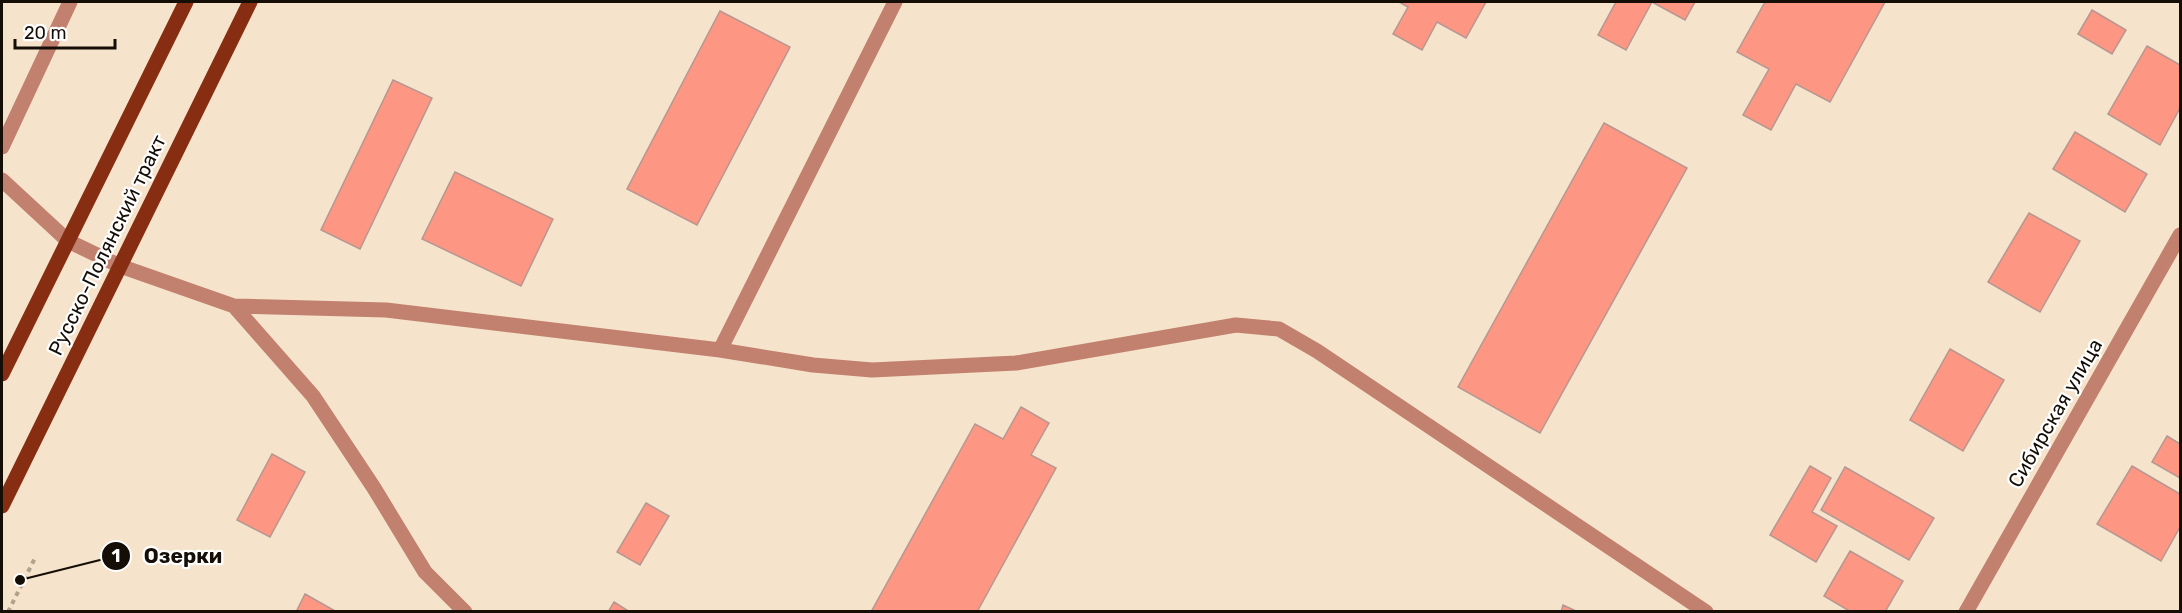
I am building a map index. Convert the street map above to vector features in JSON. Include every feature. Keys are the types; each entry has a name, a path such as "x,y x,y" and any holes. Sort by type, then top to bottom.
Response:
{"main road":[{"name":"Русско-Полянский тракт","path":"2,374 186,2"},
{"name":"Русско-Полянский тракт","path":"2,506 250,2"}],"street":[{"path":"2,147 70,2"},
{"path":"720,350 895,2"},
{"path":"2,180 68,241 120,266 234,306 386,310 872,370 1016,363 1236,325 1279,329 1317,351 1706,612"},
{"name":"Сибирская улица","path":"1966,612 2181,235"},
{"path":"234,306 313,396 374,488 425,572 465,612"}],"path":[{"path":"8,612 36,556"}],"building":[{"path":"1399,2 1486,2 1466,38 1437,22 1422,50 1393,34 1408,7"},
{"path":"1616,2 1652,2 1626,50 1598,35"},
{"path":"1652,2 1695,2 1685,20"},
{"path":"1765,2 1885,2 1830,102 1796,84 1771,130 1743,115 1769,69 1737,52"},
{"path":"2092,10 2126,30 2112,54 2078,34"},
{"path":"720,11 790,47 697,225 627,189"},
{"path":"2147,46 2180,65 2180,108 2160,145 2108,114"},
{"path":"393,80 432,98 360,249 321,230"},
{"path":"1604,123 1687,168 1540,433 1458,387"},
{"path":"2075,132 2147,174 2125,212 2053,169"},
{"path":"455,172 553,219 521,286 422,239"},
{"path":"2029,213 2080,241 2040,312 1988,282"},
{"path":"1950,349 2004,380 1963,451 1910,420"},
{"path":"1021,407 1049,423 1031,455 1056,468 977,612 871,612 975,424 1003,439"},
{"path":"2167,436 2180,444 2180,478 2152,462"},
{"path":"272,454 305,472 270,537 237,520"},
{"path":"1810,466 1831,478 1812,512 1837,526 1816,562 1770,535"},
{"path":"2132,466 2180,494 2180,527 2161,561 2097,524"},
{"path":"1845,467 1934,518 1909,560 1821,510"},
{"path":"646,503 669,516 640,565 617,552"},
{"path":"1850,551 1903,581 1885,612 1851,612 1824,596"},
{"path":"305,594 337,612 296,612"},
{"path":"614,602 630,612 608,612"},
{"path":"1563,605 1578,612 1561,612"}],"place":[{"name":"Озерки","path":"20,580"}]}
